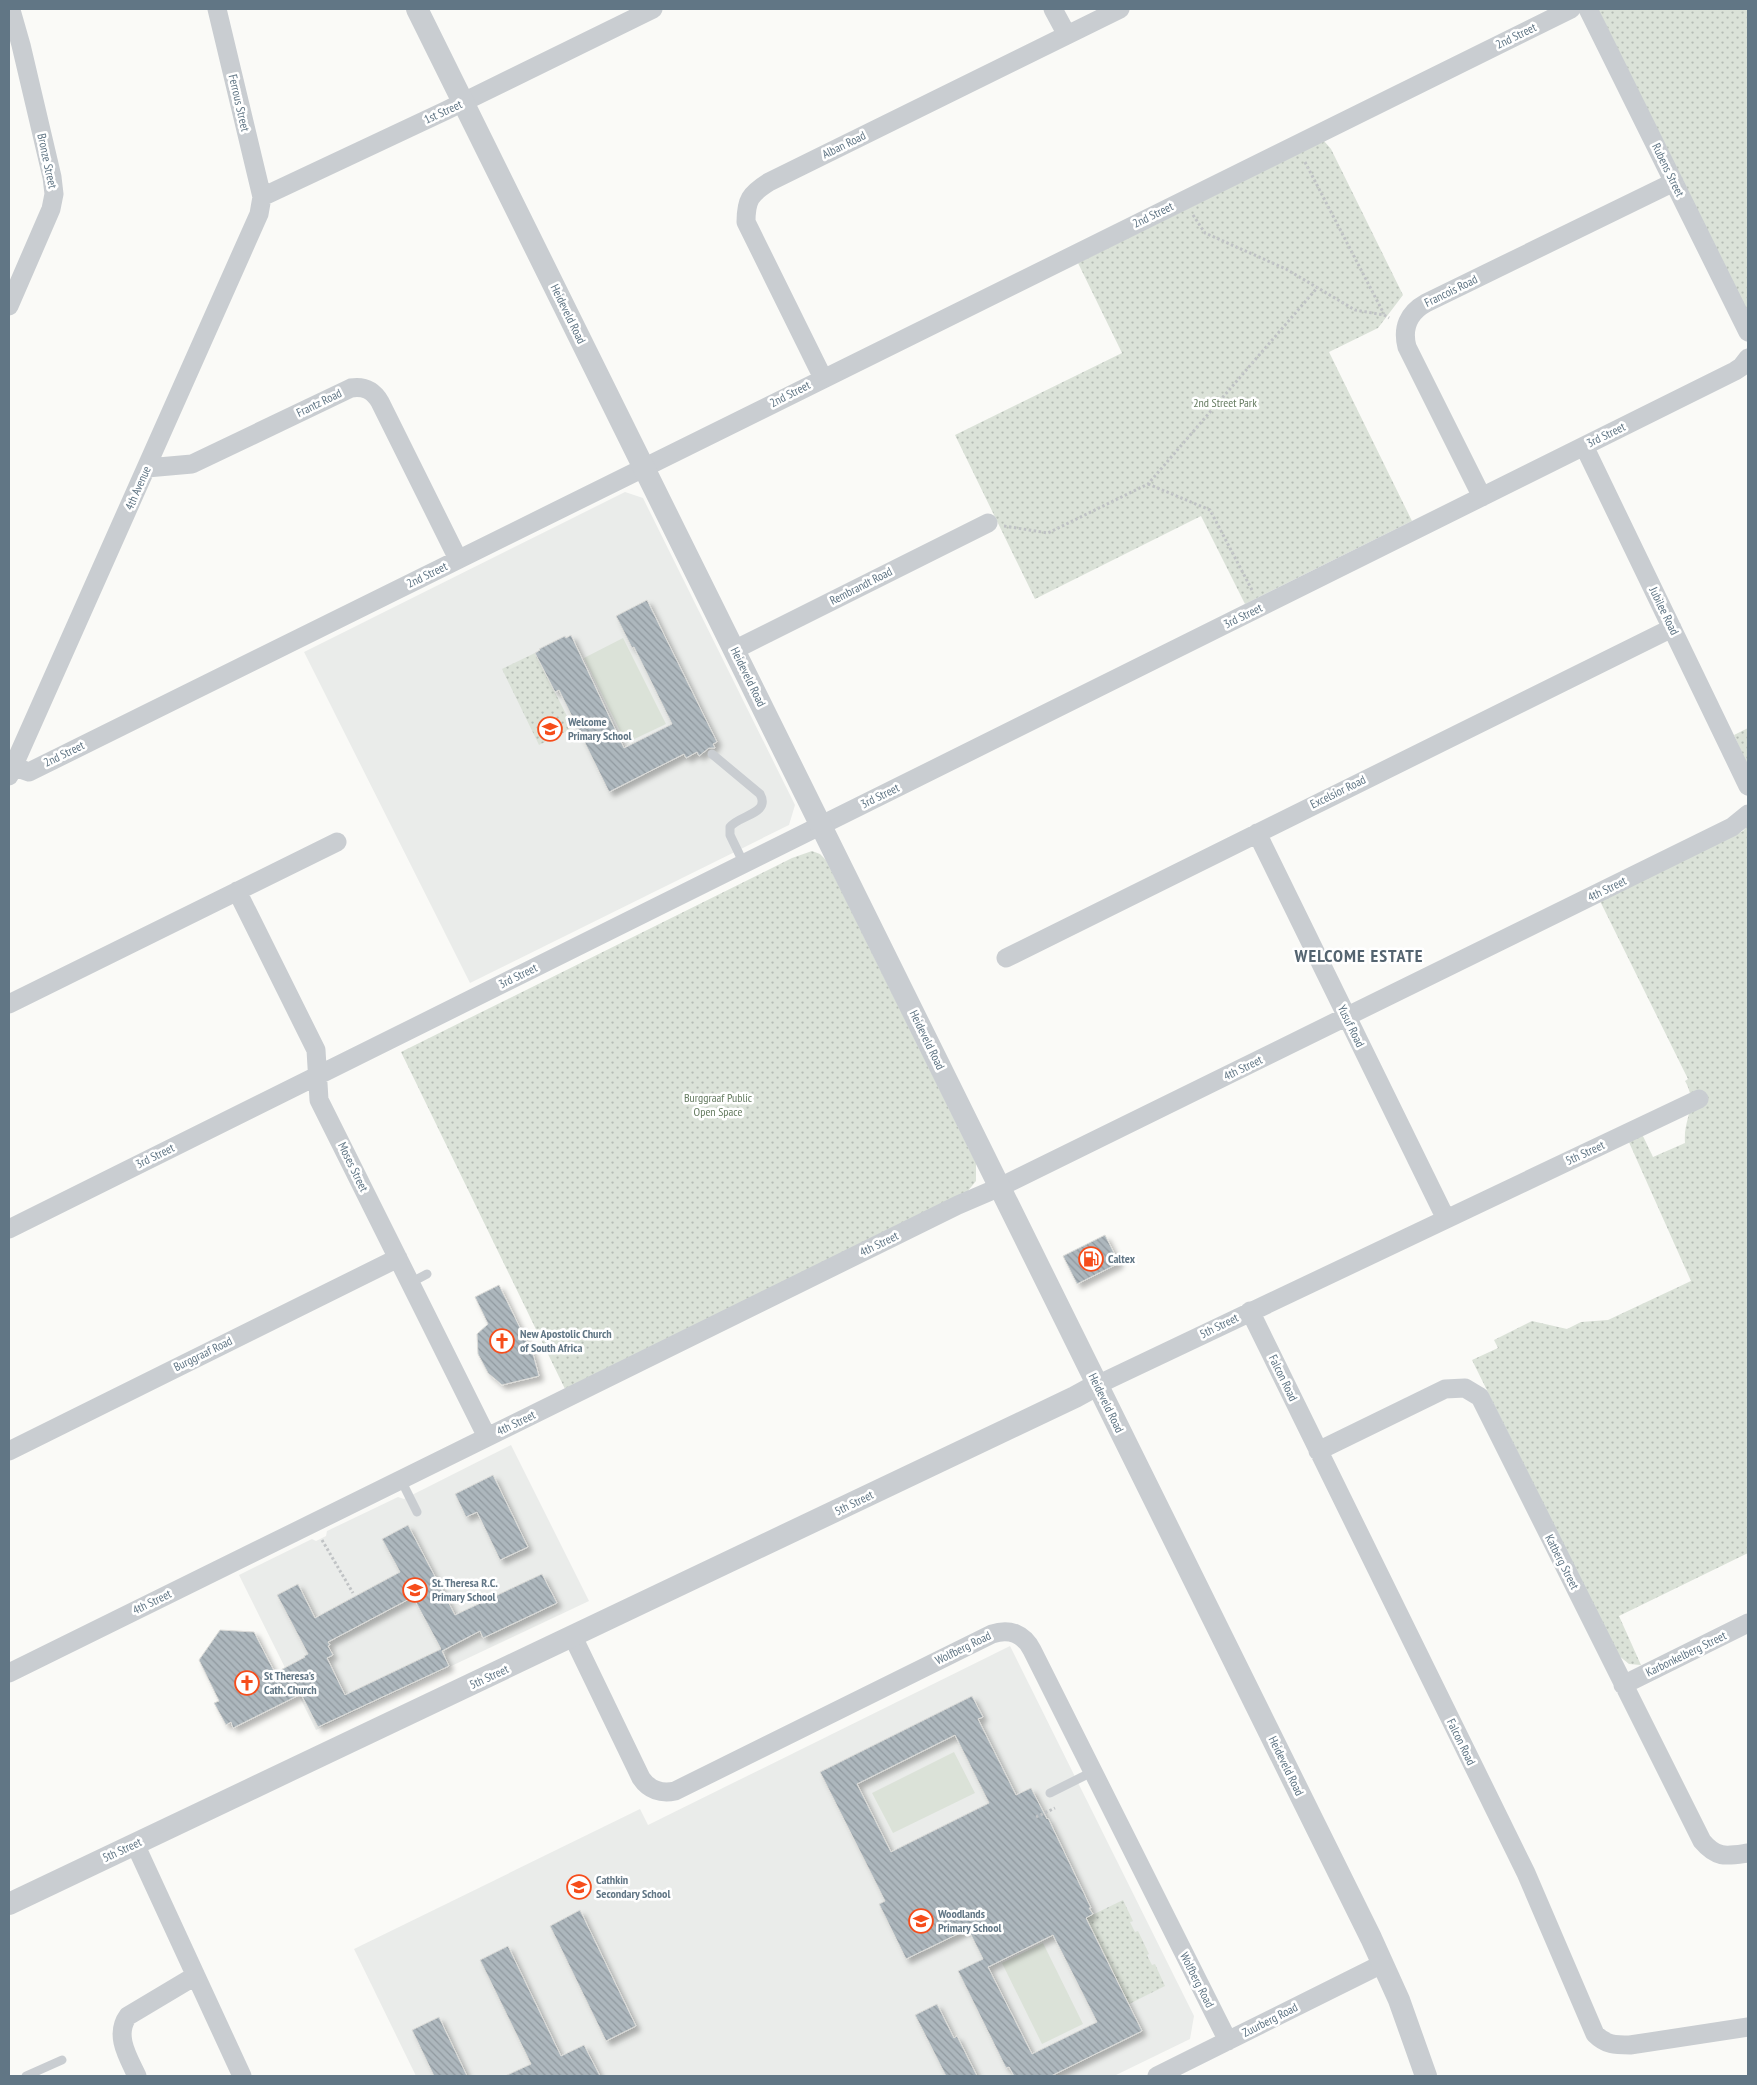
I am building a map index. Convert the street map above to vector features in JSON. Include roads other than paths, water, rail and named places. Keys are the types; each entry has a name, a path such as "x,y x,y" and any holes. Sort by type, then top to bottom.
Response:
{"street":[{"name":"Ferrous Street","path":"217,9 262,197"},
{"name":"Heideveld Road","path":"417,9 1400,2000 1426,2076"},
{"name":"1st Street","path":"262,197 464,102 620,16 653,9"},
{"path":"1053,9 1067,35"},
{"name":"Alban Road","path":"822,378 746,222 747,203 752,196 769,182 1120,9"},
{"name":"2nd Street","path":"10,770 29,772 1571,9"},
{"name":"Rubens Street","path":"1588,9 1748,332"},
{"name":"Bronze Street","path":"9,306 46,224 54,194 52,177 12,10"},
{"name":"Francois Road","path":"1482,497 1407,347 1405,330 1409,318 1419,307 1674,182"},
{"name":"4th Avenue","path":"10,770 254,228 262,197"},
{"name":"3rd Street","path":"9,1229 1735,371 1748,358"},
{"name":"Frantz Road","path":"147,468 192,464 351,388 366,388 377,396 458,560"},
{"name":"Jubilee Road","path":"1584,446 1746,782"},
{"name":"Rembrandt Road","path":"734,650 988,523"},
{"name":"Excelsior Road","path":"1006,958 1672,628"},
{"name":"4th Street","path":"9,1673 958,1205 1000,1187 1732,827 1748,814"},
{"name":"Yusuf Road","path":"1257,833 1446,1219"},
{"path":"9,1004 337,842"},
{"name":"Moses Street","path":"237,891 316,1050 319,1100 398,1258 418,1278 487,1437"},
{"name":"5th Street","path":"9,1904 1075,1398 1250,1311 1699,1099"},
{"name":"Burggraaf Road","path":"9,1451 398,1258"},
{"name":"Falcon Road","path":"1250,1311 1526,1873 1595,2034 1602,2041 1613,2046 1748,2027"},
{"name":"Katberg Street","path":"1318,1451 1445,1390 1465,1388 1480,1397 1702,1841 1714,1853 1724,1856 1748,1853"},
{"name":"Karbonkelberg Street","path":"1624,1685 1748,1623"},
{"name":"Wolfberg Road","path":"573,1637 641,1778 646,1786 658,1792 675,1791 992,1634 1006,1631 1022,1636 1028,1643 1228,2041"},
{"path":"135,1844 242,2076"},
{"name":"Zuurberg Road","path":"1157,2076 1382,1964"},
{"path":"137,2076 123,2044 121,2033 123,2023 128,2016 195,1976"}],"lane":[{"path":"712,754 760,794 762,798 763,802 759,809 735,822 730,827 730,835 744,864"},
{"path":"401,1480 417,1512"},
{"path":"1050,1793 1092,1772"},
{"path":"26,2076 62,2060"}],"place":[{"name":"Welcome Primary School","path":"550,729"},
{"name":"Caltex","path":"1091,1259"},
{"name":"New Apostolic Church of South Africa","path":"502,1341"},
{"name":"St. Theresa R.C. Primary School","path":"415,1590"},
{"name":"St Theresa's Cath. Church","path":"247,1683"},
{"name":"Cathkin Secondary School","path":"579,1887"},
{"name":"Woodlands Primary School","path":"921,1921"}],"district":[{"name":"WELCOME ESTATE","path":"1359,956"}],"park label":[{"name":"2nd Street Park","path":"1225,403"},
{"name":"Burggraaf Public Open Space","path":"718,1105"}]}
